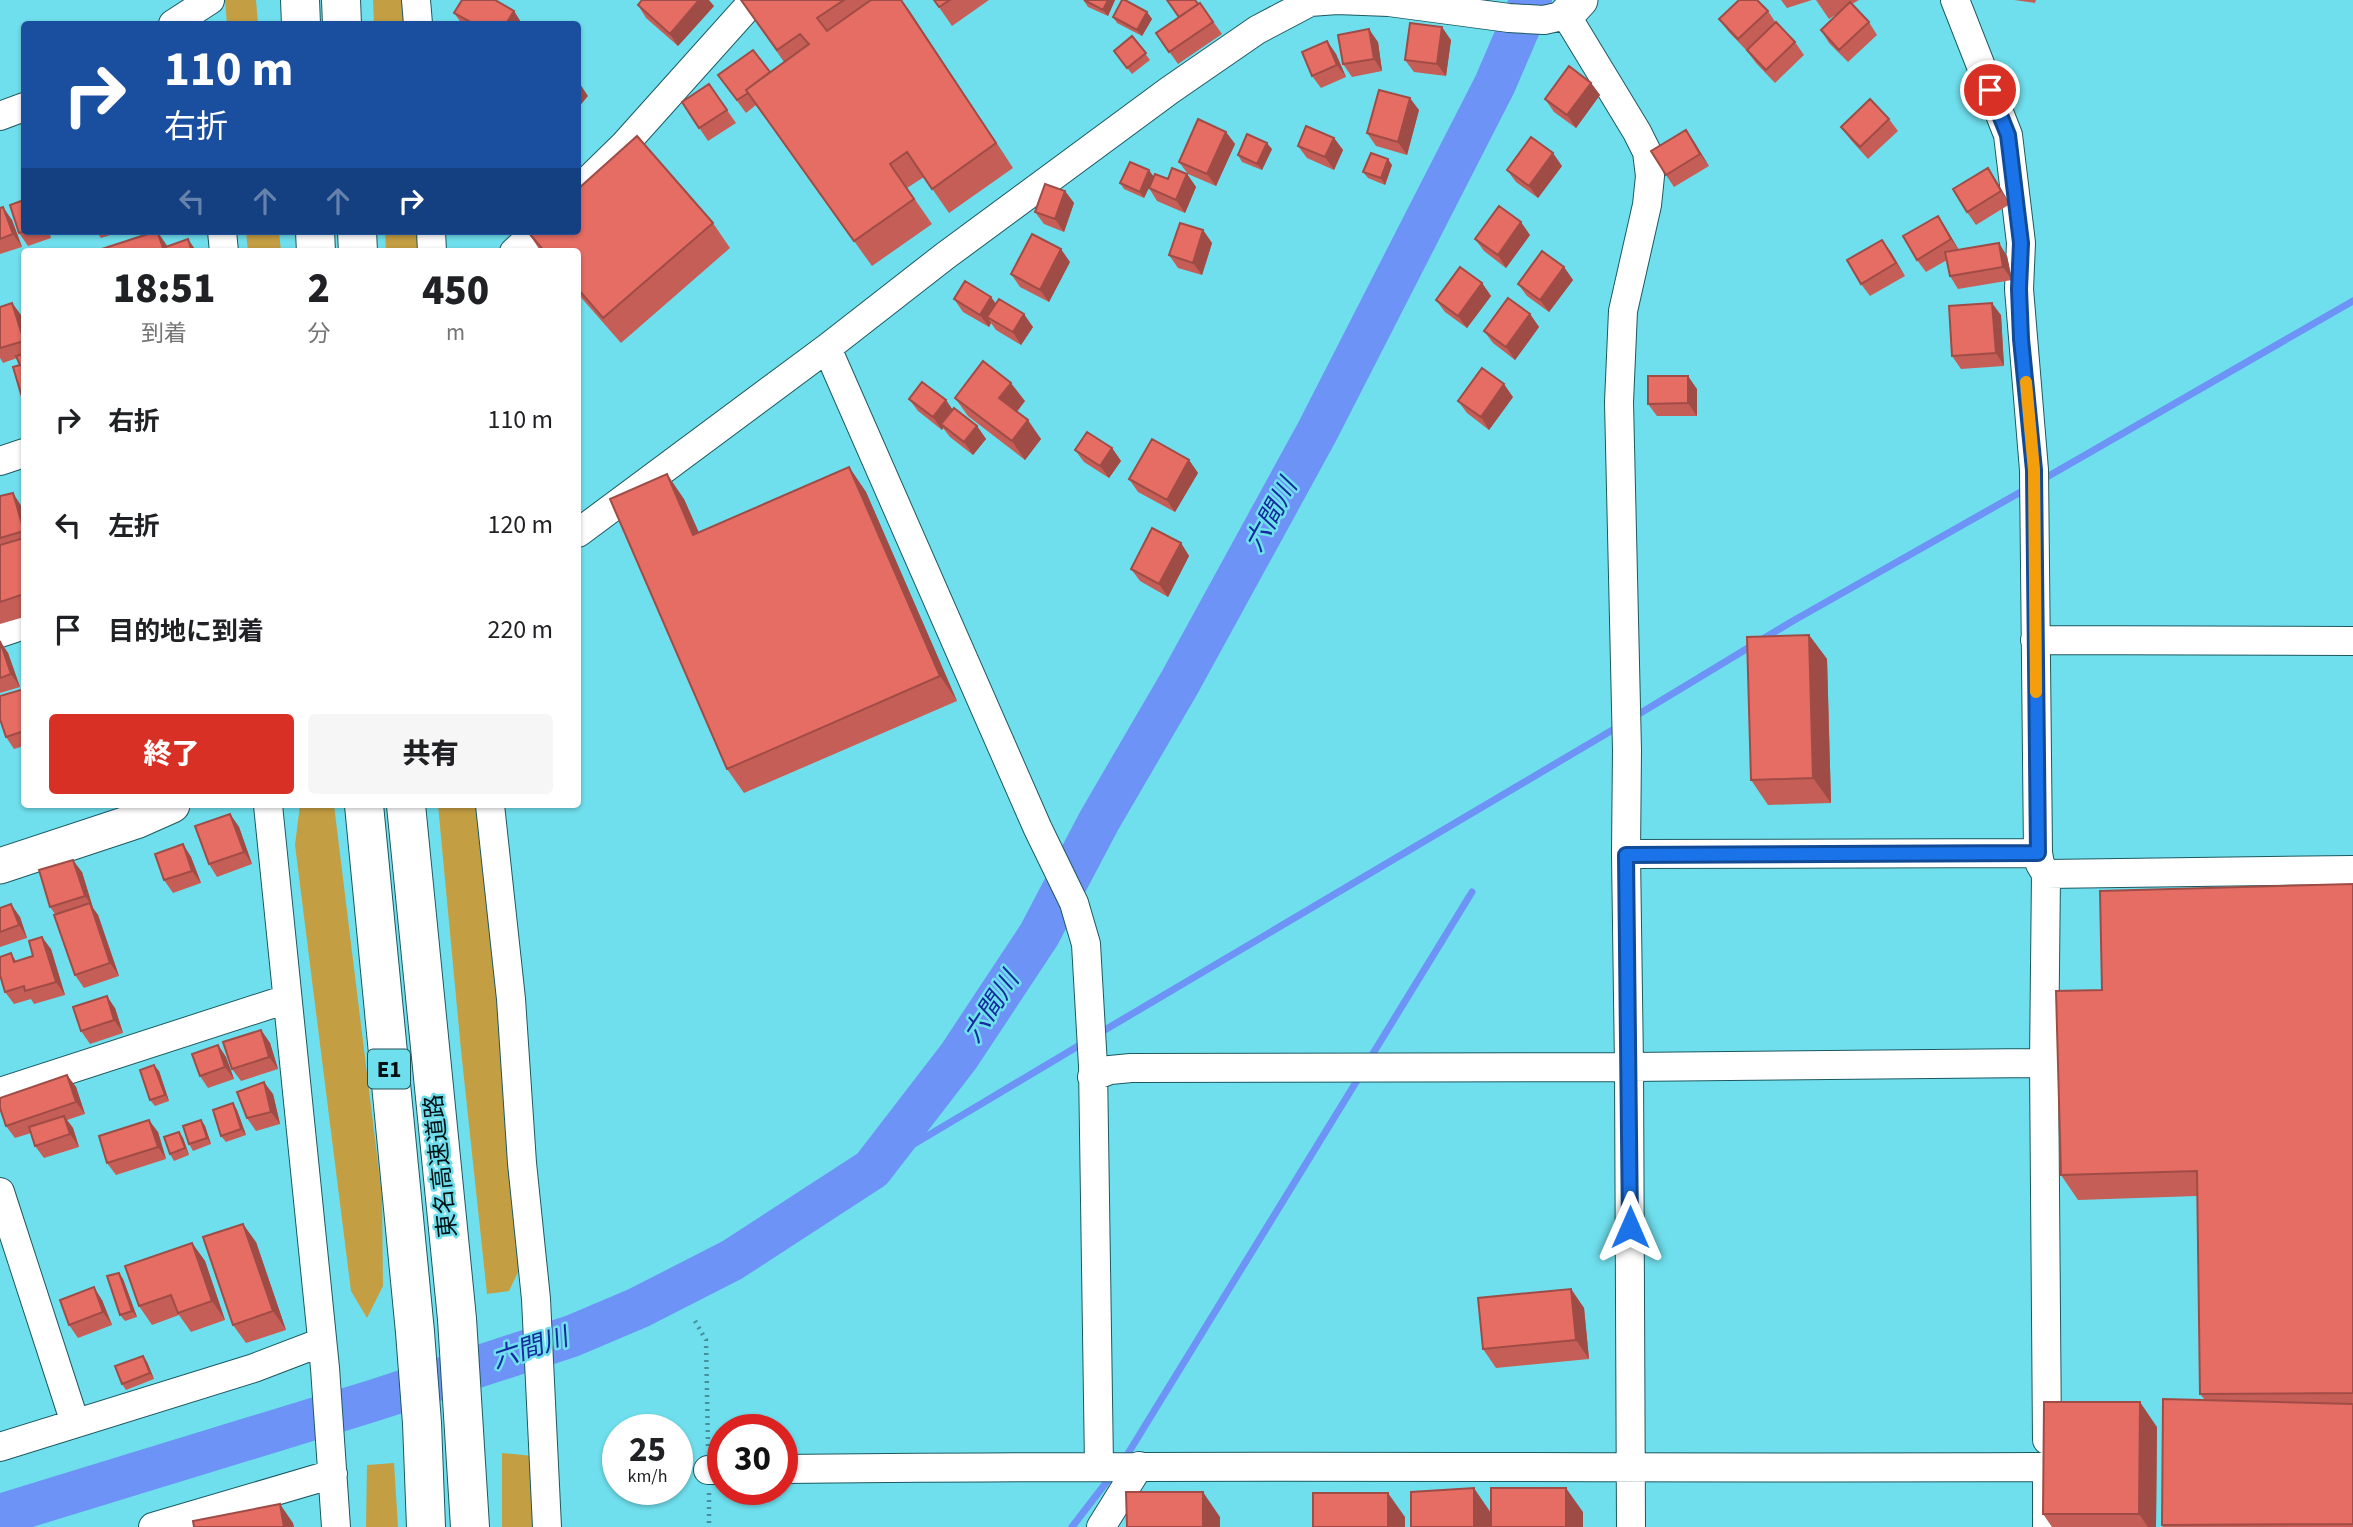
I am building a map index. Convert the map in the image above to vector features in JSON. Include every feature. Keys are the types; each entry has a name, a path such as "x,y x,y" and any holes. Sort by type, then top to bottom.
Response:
{"highway":[{"path":"300,0 301,21"},
{"path":"341,0 342,21"},
{"name":"東名高速道路","path":"364,808 415,1332 426,1527"},
{"name":"東名高速道路","path":"406,808 457,1319 470,1527"}],"street":[{"path":"178,21 209,0"},
{"path":"206,21 209,0"},
{"path":"416,0 418,21"},
{"path":"581,187 624,145 754,0"},
{"path":"1955,0 2008,135 2021,243 2021,339 2034,470 2035,640 2042,864 2047,1527"},
{"path":"581,531 1170,90 1256,30 1309,1 1389,2 1508,18 1563,12 1637,132 1647,152 1650,176 1647,205 1623,311 1619,402 1627,750 1631,1527"},
{"path":"0,116 21,108"},
{"path":"518,248 533,235"},
{"path":"827,348 1038,830 1074,903 1086,944 1093,1071 1099,1465"},
{"path":"0,461 21,454"},
{"path":"0,633 21,626"},
{"path":"2035,640 2353,641"},
{"path":"0,866 136,821 165,808"},
{"path":"268,808 323,1355 336,1527"},
{"path":"490,808 511,999 522,1163 536,1299 547,1527"},
{"path":"1626,855 2353,870"},
{"path":"0,1092 288,999"},
{"path":"1093,1071 1131,1068 1629,1068 2044,1063"},
{"path":"0,1192 75,1423"},
{"path":"0,1447 254,1368 323,1355"},
{"path":"153,1527 332,1463"},
{"path":"798,1469 1099,1465 1630,1469 2047,1467"},
{"path":"1101,1527 1139,1466"}],"path":[{"path":"695,1321 706,1340 712,1414"},
{"path":"709,1527 712,1505"}],"shaded area":[{"path":"225,0 256,0 258,21 227,21"},
{"path":"373,0 405,0 407,21 374,21"},
{"path":"246,235 279,235 281,248 248,248"},
{"path":"385,235 420,235 421,248 386,248"},
{"path":"300,808 334,808 382,1196 383,1286 367,1318 351,1291 295,845"},
{"path":"438,808 479,808 509,1042 521,1266 509,1291 487,1294"},
{"path":"502,1453 533,1456 537,1527 502,1527"},
{"path":"394,1463 398,1527 366,1527 367,1465"}],"building":[{"path":"462,0 495,0 514,11 508,21 469,21 454,13"},
{"path":"642,0 699,0 670,34 638,5"},
{"path":"741,0 844,0 817,18 827,31 871,0 901,0 996,143 932,189 907,152 890,164 914,199 854,241 746,90 809,44 800,34 777,50"},
{"path":"934,0 950,0 939,7"},
{"path":"1084,0 1108,0 1103,10"},
{"path":"1122,0 1147,12 1137,30 1113,17"},
{"path":"1167,0 1195,0 1198,4 1179,17"},
{"path":"1739,0 1757,0 1768,11 1738,39 1719,19"},
{"path":"1850,2 1869,22 1839,50 1821,30"},
{"path":"1200,3 1213,22 1169,52 1156,33"},
{"path":"1776,22 1795,42 1766,70 1747,50"},
{"path":"1410,23 1442,27 1437,64 1405,60"},
{"path":"1369,29 1374,59 1343,64 1338,35"},
{"path":"1132,36 1146,53 1127,68 1114,51"},
{"path":"1327,41 1337,65 1312,76 1302,52"},
{"path":"753,50 770,72 737,100 718,75"},
{"path":"1569,66 1591,83 1567,115 1545,99"},
{"path":"709,84 727,110 699,128 682,102"},
{"path":"1379,90 1410,98 1398,142 1367,133"},
{"path":"1870,99 1889,119 1860,147 1841,127"},
{"path":"1198,119 1226,132 1207,174 1179,162"},
{"path":"1306,126 1334,138 1325,157 1298,146"},
{"path":"1686,130 1700,154 1666,175 1651,151"},
{"path":"1247,134 1267,143 1257,164 1238,155"},
{"path":"637,136 713,223 603,318 581,292 581,248 542,248 531,235 581,235 581,186"},
{"path":"1531,137 1553,153 1529,186 1507,170"},
{"path":"1371,153 1388,159 1381,178 1363,172"},
{"path":"1130,162 1149,170 1140,192 1120,183"},
{"path":"1172,168 1187,174 1176,200 1149,188 1155,174 1168,179"},
{"path":"1988,168 2001,191 1967,212 1953,189"},
{"path":"1045,184 1065,191 1055,219 1035,212"},
{"path":"21,201 21,232 19,233 10,205"},
{"path":"1499,206 1521,222 1498,255 1475,239"},
{"path":"3,207 13,234 0,239 0,208"},
{"path":"1938,216 1951,239 1917,260 1903,236"},
{"path":"1180,223 1203,230 1193,263 1169,255"},
{"path":"1032,234 1061,249 1040,290 1011,274"},
{"path":"145,235 158,235 163,248 105,248"},
{"path":"188,239 191,248 163,248"},
{"path":"1882,240 1896,263 1861,284 1847,260"},
{"path":"1999,243 2003,267 1950,276 1945,252"},
{"path":"1542,251 1564,267 1540,300 1518,284"},
{"path":"1460,267 1482,283 1458,316 1436,300"},
{"path":"965,281 991,297 980,315 954,299"},
{"path":"1508,298 1530,314 1506,347 1484,331"},
{"path":"999,299 1024,314 1013,332 987,317"},
{"path":"12,303 21,332 21,342 0,348 0,307"},
{"path":"1992,303 1996,353 1952,356 1949,306"},
{"path":"21,355 21,394 13,367 20,365 16,356"},
{"path":"983,361 1011,383 999,398 1028,420 1012,441 955,398"},
{"path":"1482,368 1504,384 1481,417 1458,401"},
{"path":"1648,376 1688,376 1688,403 1648,404"},
{"path":"922,382 946,400 933,417 909,399"},
{"path":"954,408 977,426 964,442 941,424"},
{"path":"1087,432 1112,448 1100,466 1075,450"},
{"path":"1152,439 1189,460 1167,500 1129,479"},
{"path":"849,467 940,676 727,769 610,499 667,474 693,535"},
{"path":"13,493 21,521 21,532 0,538 0,496"},
{"path":"1152,528 1181,543 1159,584 1131,569"},
{"path":"21,539 21,595 0,602 0,545"},
{"path":"1809,635 1813,778 1751,780 1747,637"},
{"path":"0,641 11,674 0,678"},
{"path":"21,690 21,732 6,737 0,719 0,696"},
{"path":"230,814 244,852 209,864 195,826"},
{"path":"183,844 192,871 164,880 155,854"},
{"path":"73,860 85,896 50,907 39,870"},
{"path":"2353,884 2353,1393 2200,1394 2197,1171 2061,1175 2056,991 2102,990 2100,891"},
{"path":"90,903 110,963 75,975 54,915"},
{"path":"11,904 19,925 0,932 0,908"},
{"path":"42,937 56,982 25,991 24,986 5,992 0,975 0,957 11,953 14,962 33,956 29,941"},
{"path":"107,996 114,1020 81,1031 73,1007"},
{"path":"261,1030 269,1057 232,1069 223,1042"},
{"path":"218,1045 225,1067 200,1076 192,1054"},
{"path":"154,1065 165,1095 150,1100 140,1070"},
{"path":"67,1075 76,1102 6,1126 0,1098"},
{"path":"264,1082 271,1112 247,1118 237,1092"},
{"path":"233,1103 241,1129 221,1136 213,1110"},
{"path":"64,1116 70,1134 35,1146 29,1127"},
{"path":"149,1120 158,1147 107,1163 99,1136"},
{"path":"201,1120 207,1138 189,1144 183,1126"},
{"path":"179,1132 185,1148 170,1154 164,1137"},
{"path":"243,1224 273,1311 233,1325 203,1237"},
{"path":"192,1243 212,1301 178,1313 171,1295 139,1306 125,1266"},
{"path":"119,1273 132,1311 120,1315 107,1276"},
{"path":"94,1287 103,1312 69,1325 60,1300"},
{"path":"1571,1289 1576,1340 1483,1349 1478,1298"},
{"path":"143,1356 150,1373 122,1384 115,1366"},
{"path":"2163,1399 2353,1404 2353,1524 2162,1525"},
{"path":"2044,1402 2140,1402 2139,1514 2043,1514"},
{"path":"1474,1488 1474,1527 1411,1527 1411,1492"},
{"path":"1491,1488 1566,1488 1566,1527 1491,1527"},
{"path":"1126,1492 1203,1492 1203,1527 1127,1527"},
{"path":"1313,1493 1388,1493 1388,1527 1313,1527"},
{"path":"280,1504 284,1527 194,1527 193,1521"}],"waterway":[{"name":"六間川","path":"0,1515 372,1401 572,1336 638,1308 732,1260 872,1169 959,1056 1039,935 1099,821 1180,682 1317,432 1495,84 1531,0"},
{"path":"2040,481 2353,301"},
{"path":"1634,717 1791,622 2026,489"},
{"path":"1098,1034 1621,725"},
{"path":"1369,1060 1472,892"},
{"path":"872,1169 1085,1042"},
{"path":"1124,1460 1361,1074"},
{"path":"1072,1527 1112,1475"}],"slow traffic":[{"path":"2026,382 2034,470 2036,692"}],"route":[{"path":"1630,1227 1626,855 2038,853 2034,470 2021,339 2021,243 2008,135 1990,90"}]}
